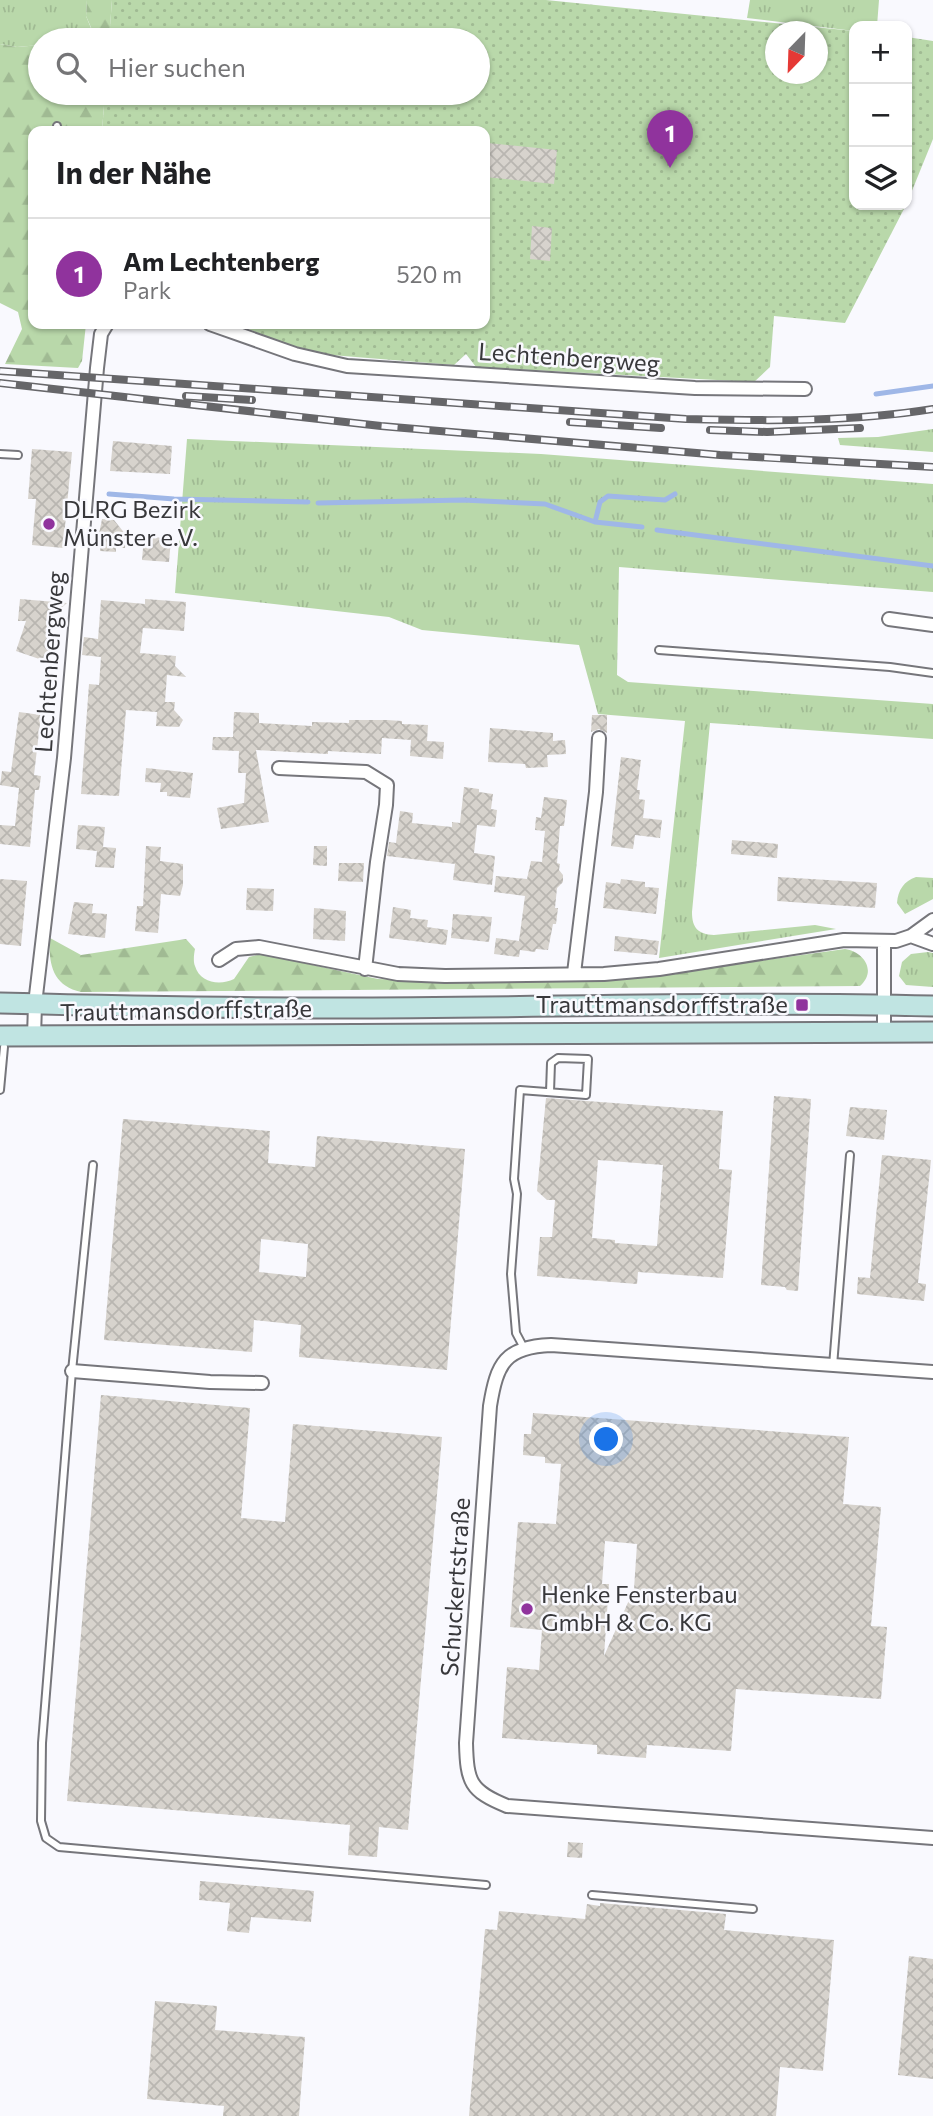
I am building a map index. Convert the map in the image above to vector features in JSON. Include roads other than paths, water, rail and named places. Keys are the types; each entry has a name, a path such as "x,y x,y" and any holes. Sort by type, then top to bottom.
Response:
{"main road":[{"path":"0,1003 35,1004"},
{"name":"Trauttmansdorffstraße","path":"35,1004 340,1008 933,1006"},
{"name":"Trauttmansdorffstraße","path":"34,1037 933,1032"},
{"path":"2,1042 34,1037"}],"street":[{"name":"Lechtenbergweg","path":"35,1004 64,758 97,368 104,329"},
{"name":"Lechtenbergweg","path":"224,329 295,354 347,366 695,388 805,388"},
{"path":"889,619 933,625"},
{"path":"574,973 596,792 599,738"},
{"path":"279,768 366,772 387,785 365,969"},
{"name":"Trauttmansdorffstraße","path":"219,960 236,949 259,947 365,969 422,975 604,974 659,969 844,940 884,942 911,936 933,920"},
{"path":"911,936 933,944"},
{"path":"884,942 884,1031"},
{"name":"Trauttmansdorffstraße","path":"34,1037 35,1004"},
{"path":"524,1348 551,1345 933,1372"},
{"name":"Schuckertstraße","path":"524,1348 503,1361 494,1382 490,1406 466,1743 467,1773 475,1787 486,1797 507,1806 933,1838"},
{"path":"72,1371 209,1382 262,1382"}],"lane":[{"path":"0,454 18,455"},
{"path":"659,650 890,667 933,674"},
{"path":"0,1090 2,1042"},
{"path":"524,1348 516,1333 511,1273 517,1194 514,1179 520,1090 586,1095 588,1059 558,1058 551,1062 550,1092"},
{"path":"833,1366 850,1155"},
{"path":"93,1165 72,1371 42,1743 41,1821 47,1838 59,1847 486,1885"},
{"path":"592,1895 753,1909"}],"waterway":[{"path":"876,394 933,386"},
{"path":"109,494 174,499 308,502"},
{"path":"595,522 600,502 608,496 665,500 675,494"},
{"path":"318,503 463,500 545,504 595,522 642,527"},
{"path":"657,530 933,566"}],"railway":[{"path":"0,371 686,419 841,418 933,409"},
{"path":"0,383 381,426 720,455 933,467"},
{"path":"186,396 252,400"},
{"path":"570,422 661,428"},
{"path":"710,430 767,432 860,428"}],"place":[{"name":"Am Lechtenberg","path":"670,168"},
{"name":"DLRG Bezirk Münster e.V.","path":"49,524"},
{"name":"Trauttmansdorffstraße","path":"802,1005"},
{"name":"Henke Fensterbau GmbH & Co. KG","path":"527,1609"}]}
